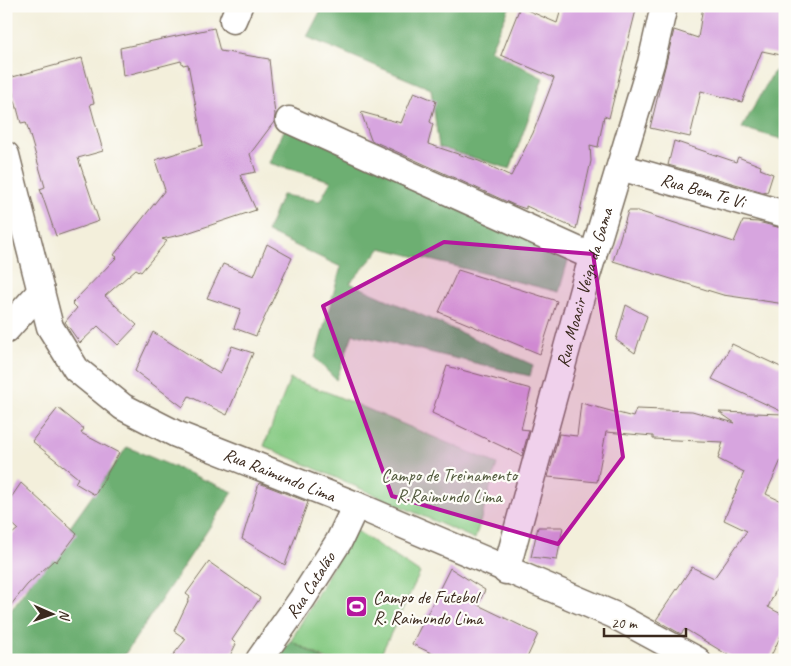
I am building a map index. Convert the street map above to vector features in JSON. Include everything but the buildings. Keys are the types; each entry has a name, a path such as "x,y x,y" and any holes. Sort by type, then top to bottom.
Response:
{"street":[{"name":"Rua Moacir Veiga da Gama","path":"506,571 593,257 651,63 664,6"},
{"path":"289,120 593,257"},
{"name":"Rua Raimundo Lima","path":"6,155 50,327 76,369 124,407 176,434 356,505 506,571 614,615 697,660"},
{"name":"Rua Bem Te Vi","path":"620,166 785,214"},
{"path":"6,330 41,291"},
{"name":"Rua Catalão","path":"259,660 328,558 356,505"}],"highlighted area":[{"path":"444,242 593,254 623,457 558,544 392,496 323,306"}],"green space":[{"path":"323,6 510,6 490,50 543,78 510,169 439,147 431,89 307,37"},
{"path":"785,63 785,140 742,128 773,73"},
{"path":"289,120 569,257 559,292 381,248 350,283 533,365 530,376 353,334 336,380 315,358 341,267 267,232 282,195 320,201 331,181 269,163"},
{"name":"Campo de Treinamento R.Raimundo Lima","path":"290,379 332,394 497,464 475,539 264,446"},
{"path":"127,447 233,492 121,660 6,660 6,617"},
{"name":"Campo de Futebol R. Raimundo Lima","path":"354,529 420,573 378,660 328,660 291,641"},
{"path":"291,641 325,660 277,660"}],"place":[{"name":"Campo de Futebol R. Raimundo Lima","path":"357,607"}]}
